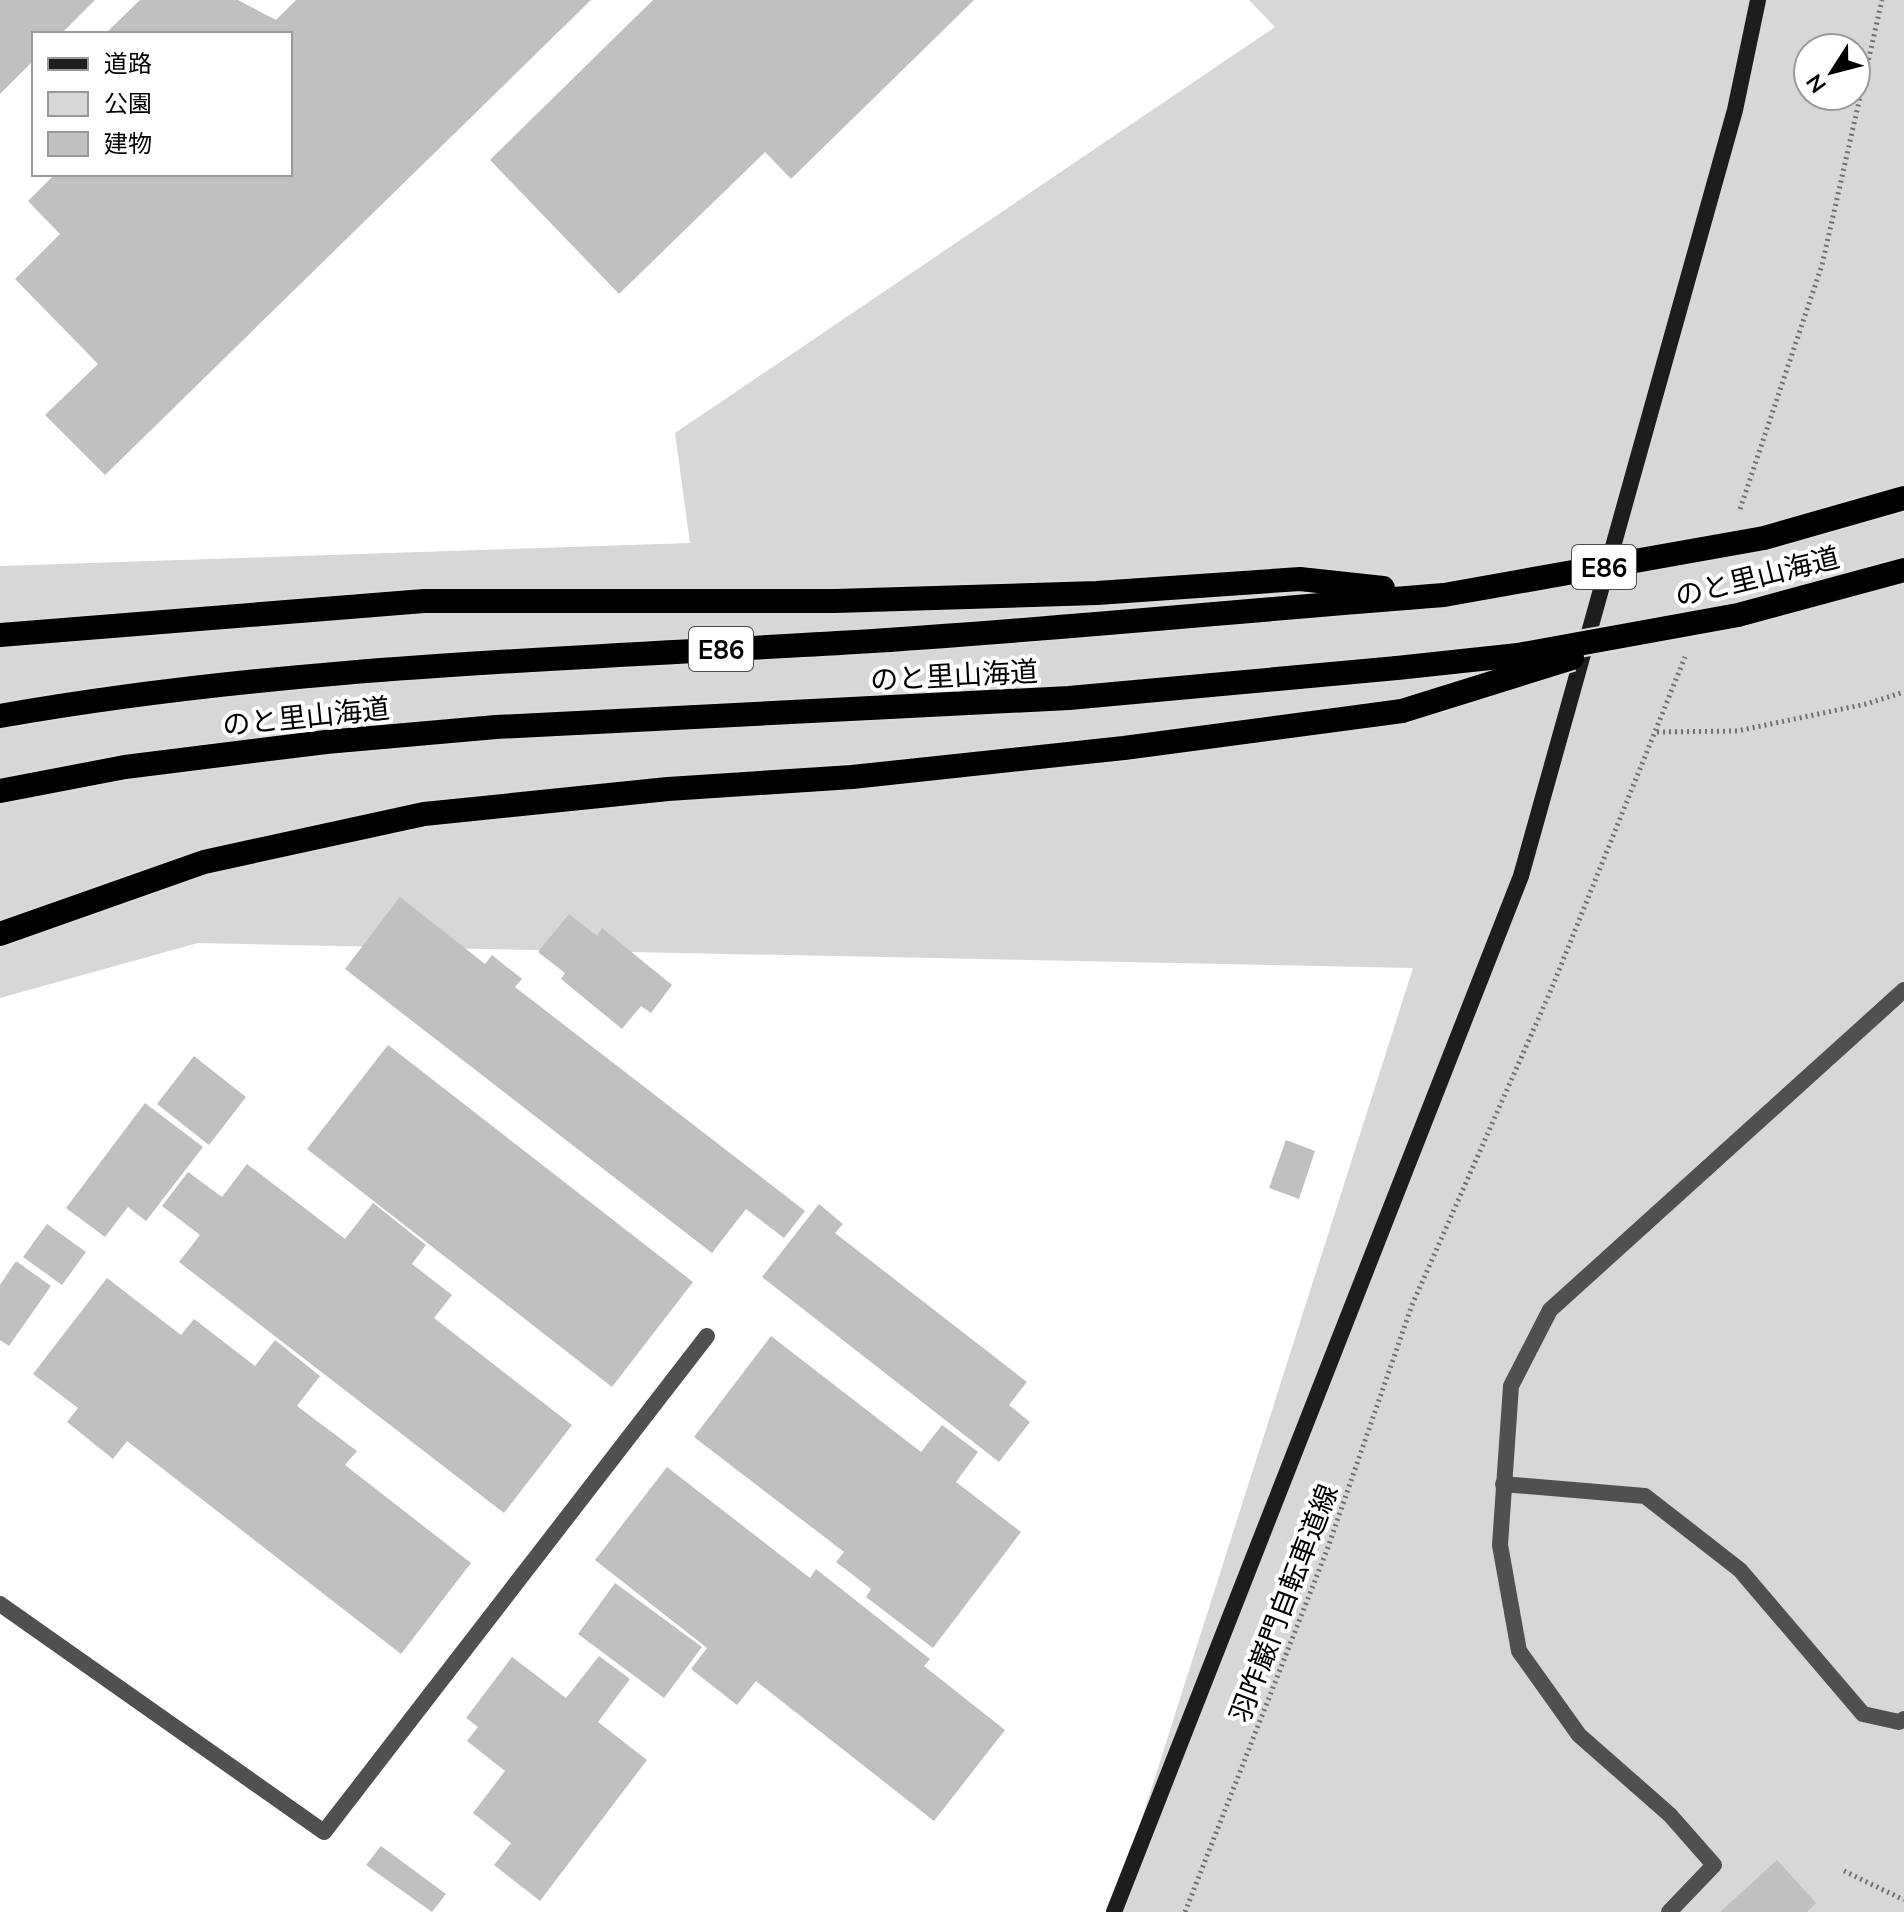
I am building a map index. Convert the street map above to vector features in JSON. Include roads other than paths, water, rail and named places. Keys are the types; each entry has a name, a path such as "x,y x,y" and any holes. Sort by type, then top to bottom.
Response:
{"highway":[{"name":"のと里山海道","path":"0,716 107,697 322,673 1071,628 1444,595 1764,538 1904,498"},
{"name":"のと里山海道","path":"0,791 125,767 373,738 496,727 1069,698 1518,655 1738,615 1904,570"},
{"path":"0,635 241,613 424,601 835,601 1097,593 1300,579 1444,595"},
{"path":"0,934 204,862 424,814 668,789 852,777 1124,748 1402,711 1658,631"}],"street":[{"path":"1114,1912 1521,876 1735,110 1758,0"},
{"path":"1669,1912 1714,1865 1670,1815 1579,1735 1519,1651 1500,1545 1511,1386 1550,1310 1904,990"},
{"path":"0,1604 324,1832 707,1336"},
{"path":"1503,1484 1645,1496 1740,1570 1863,1714 1899,1722 1904,1719"}]}
